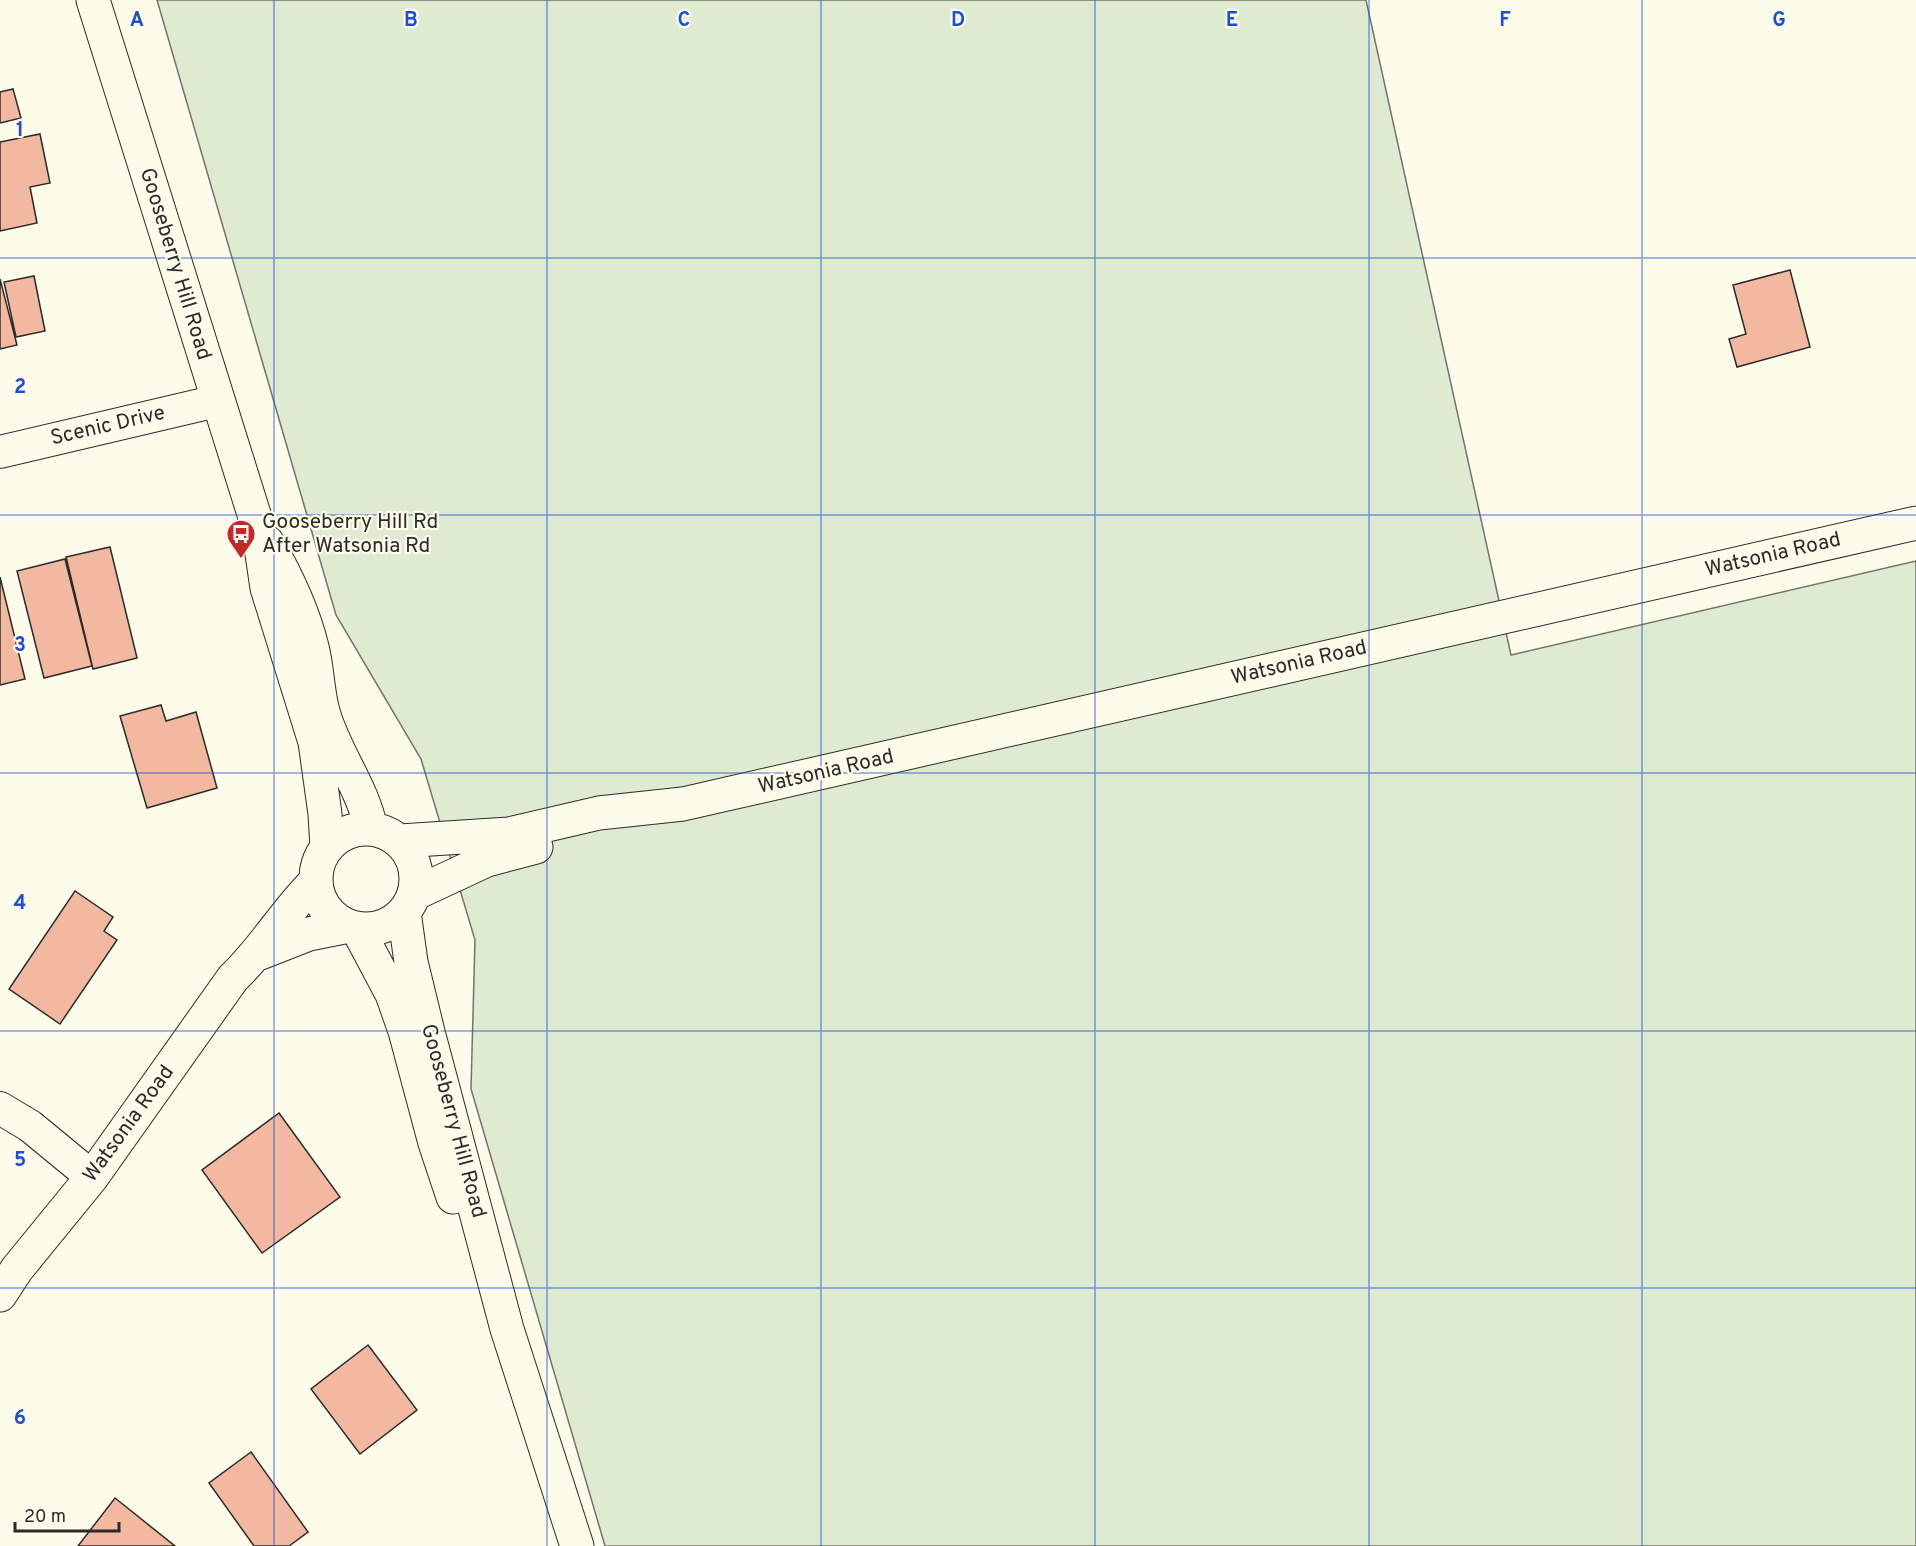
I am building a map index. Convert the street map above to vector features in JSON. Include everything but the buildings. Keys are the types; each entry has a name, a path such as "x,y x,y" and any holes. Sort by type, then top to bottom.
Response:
{"street":[{"name":"Gooseberry Hill Road","path":"93,0 258,527 267,588 315,742 325,814 327,848"},
{"name":"Scenic Drive","path":"0,452 217,401"},
{"name":"Watsonia Road","path":"385,835 509,834 599,813 683,804 1916,523"},
{"name":"Gooseberry Hill Road","path":"258,527 289,581 312,646 323,713 342,763 385,835"},
{"name":"Watsonia Road","path":"409,903 487,860 547,845 613,834 654,821 683,804"},
{"path":"346,832 385,835 410,853 415,866 409,903 382,927 353,927 332,916 321,900 316,881 318,864 327,848 346,832"},
{"name":"Watsonia Road","path":"0,1295 17,1269 92,1177 233,978 258,954 291,906 316,881"},
{"name":"Gooseberry Hill Road","path":"409,903 411,962 428,1032 469,1177 507,1329 577,1546"},
{"name":"Gooseberry Hill Road","path":"353,927 392,994 413,1055 435,1143 454,1201 507,1329"},
{"name":"Watsonia Road","path":"258,954 309,934 353,927"},
{"path":"0,1108 30,1125 92,1177"}],"green space":[{"path":"157,0 1366,0 1511,655 1916,561 1916,1546 605,1546 471,1089 475,940 421,759 336,615"}],"place":[{"name":"Gooseberry Hill Rd After Watsonia Rd","path":"241,560"}]}
